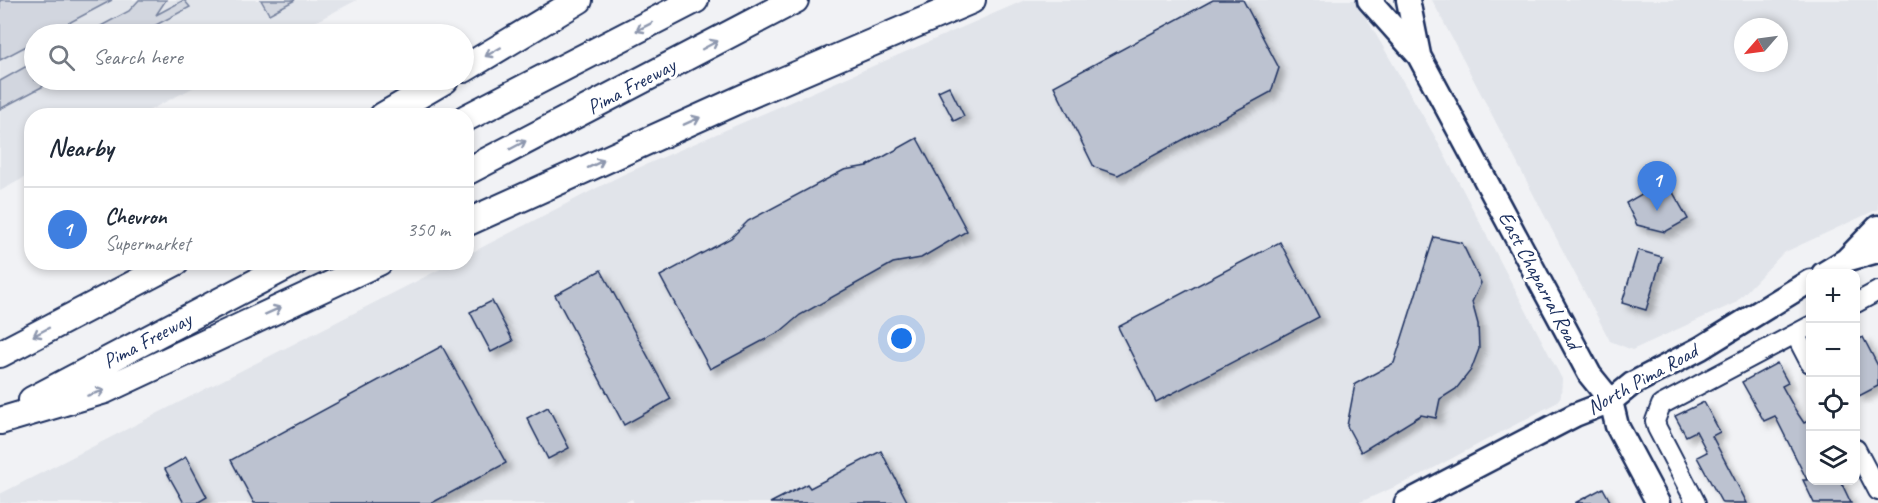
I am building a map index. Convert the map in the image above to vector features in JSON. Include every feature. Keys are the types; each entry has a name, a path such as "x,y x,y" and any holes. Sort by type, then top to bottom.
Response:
{"highway":[{"path":"474,63 579,0"},
{"path":"474,114 695,0"},
{"name":"Pima Freeway","path":"474,168 795,0"},
{"path":"474,219 734,101 972,0"},
{"path":"397,108 428,90"},
{"path":"131,285 145,270"},
{"path":"0,354 160,270"},
{"name":"Pima Freeway","path":"0,419 280,270"},
{"path":"0,419 105,390 362,270"}],"main road":[{"name":"East Chaparral Road","path":"1369,0 1419,56 1590,375 1611,401 1617,426 1658,503"},
{"name":"East Chaparral Road","path":"1408,0 1419,56"},
{"path":"1846,260 1872,230 1878,227"},
{"path":"1830,269 1846,260 1878,251"},
{"name":"North Pima Road","path":"1406,503 1575,415 1611,401 1632,384 1701,348 1806,283"}],"street":[{"name":"North Pima Road","path":"1696,503 1657,428 1657,412 1669,399 1803,330"},
{"path":"1860,457 1878,491"}],"shaded area":[{"path":"0,0 357,0 311,24 24,24 24,90 189,90 154,108 24,108 24,178 0,191"},
{"path":"0,0 112,0 67,24 24,24 24,47 0,60"},
{"path":"139,0 166,0 156,15 184,0 190,7 158,24 105,24 129,11"},
{"path":"261,0 295,0 269,14"},
{"path":"1025,0 1356,0 1434,135 1562,379 1561,396 1556,403 1415,478 1358,503 634,503 632,499 624,503 0,503 0,494 438,270 474,270 474,251 622,175"},
{"path":"1432,0 1878,0 1878,209 1783,253 1735,303 1632,350 1610,341"},
{"path":"24,68 24,90 36,90 0,109 0,81"}],"building":[{"path":"1213,0 1243,0 1279,68 1271,92 1118,175 1094,167 1054,86"},
{"path":"949,86 964,116 954,121 938,91"},
{"path":"917,138 967,231 921,258 893,263 800,315 781,331 710,369 660,276 731,238 748,221 844,170 867,166"},
{"path":"1657,185 1671,189 1688,219 1665,232 1637,225 1626,203"},
{"path":"1434,237 1462,243 1481,283 1472,302 1478,324 1479,349 1471,370 1456,389 1440,399 1436,418 1421,415 1361,452 1347,426 1355,384 1394,363"},
{"path":"1280,242 1319,317 1156,402 1118,327"},
{"path":"1638,250 1662,257 1646,310 1622,303"},
{"path":"601,270 671,399 624,425 555,295"},
{"path":"492,301 513,341 491,352 470,312"},
{"path":"1863,337 1878,366 1878,386 1860,395 1860,377 1860,339"},
{"path":"442,346 506,463 432,503 254,503 231,460"},
{"path":"1777,363 1788,383 1782,386 1804,423 1806,422 1806,478 1775,416 1764,421 1742,382"},
{"path":"1704,402 1720,432 1712,436 1747,503 1722,503 1697,457 1707,452 1696,431 1686,436 1675,416"},
{"path":"548,407 569,448 548,459 527,418"},
{"path":"881,451 908,503 770,503 807,484 810,488"},
{"path":"186,457 207,497 197,503 184,503 165,469"},
{"path":"1803,480 1806,480 1806,485 1842,485 1851,503 1814,503"},
{"path":"1603,488 1611,503 1575,503"}],"place":[{"name":"Chevron","path":"1657,211"}]}
